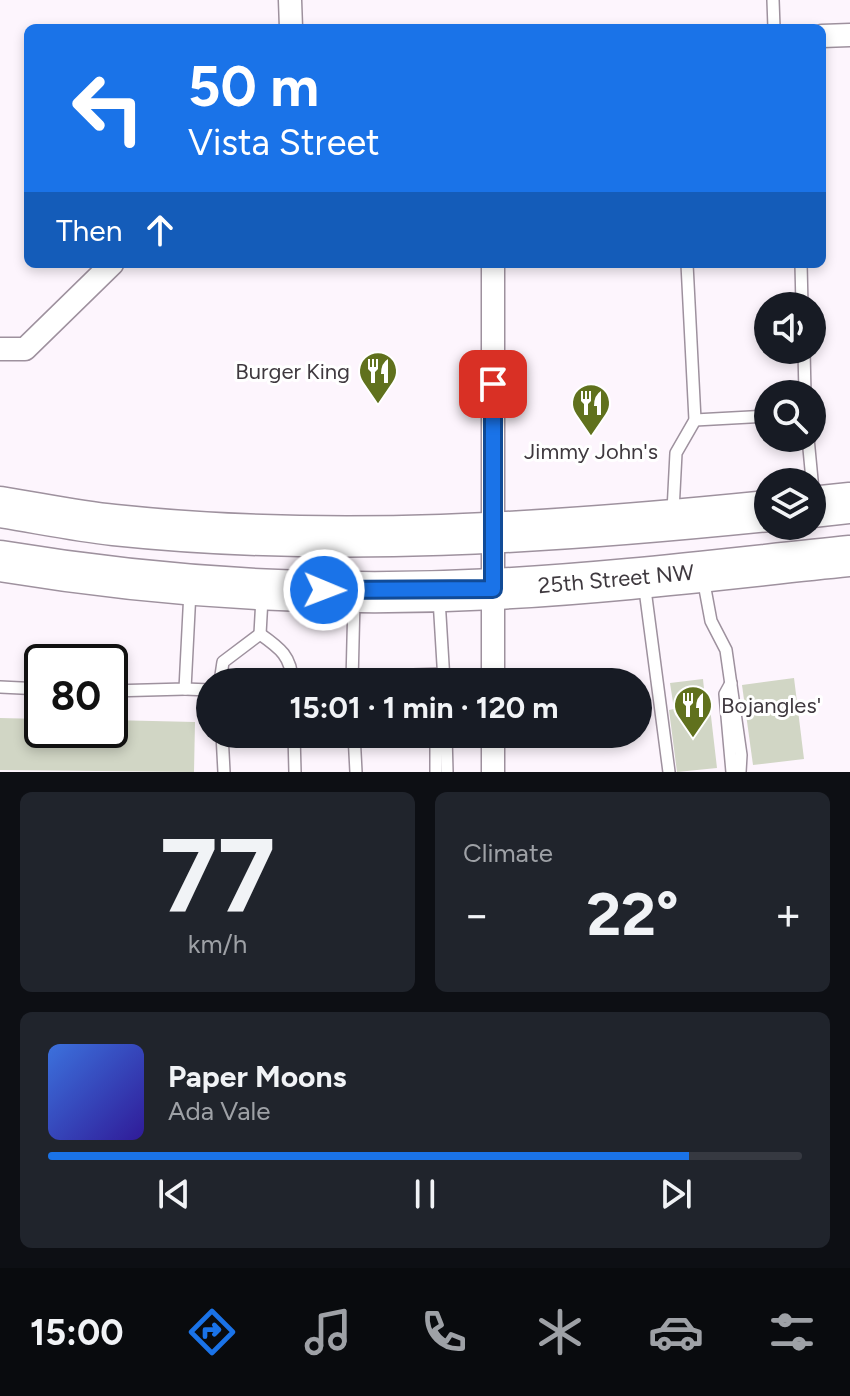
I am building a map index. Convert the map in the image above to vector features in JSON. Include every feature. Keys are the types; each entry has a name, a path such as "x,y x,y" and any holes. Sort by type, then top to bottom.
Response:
{"highway":[{"path":"0,507 113,525 299,537 493,535 754,512"},
{"name":"25th Street NW","path":"0,561 190,586 354,591 493,589 643,578 850,556"}],"street":[{"path":"290,0 291,24"},
{"path":"826,36 850,35"},
{"path":"0,349 25,349 108,268"},
{"path":"493,268 493,668"},
{"path":"493,748 493,772"}],"lane":[{"path":"773,0 774,24"},
{"path":"673,520 676,453 695,420 687,268"},
{"path":"801,268 802,292"},
{"path":"695,420 754,417"},
{"path":"702,571 711,621 726,650 741,755 740,772"},
{"path":"643,578 669,772"},
{"path":"185,689 190,586"},
{"path":"222,668 223,662 260,634 263,589"},
{"path":"438,590 443,668"},
{"path":"352,668 354,591"},
{"path":"260,634 287,655 292,668"},
{"path":"731,682 725,694 732,772"},
{"path":"0,687 24,688"},
{"path":"128,691 196,689"},
{"path":"223,748 224,772"},
{"path":"294,748 295,772"},
{"path":"355,748 356,772"},
{"path":"436,748 436,772"},
{"path":"446,748 447,772"}],"building":[{"path":"794,678 804,759 753,765 742,685"},
{"name":"Bojangles'","path":"703,679 705,699 709,699 717,768 677,772 669,710 674,709 670,683"},
{"path":"0,718 24,719 24,748 128,748 128,720 195,722 194,772 0,770"}],"place":[{"name":"Burger King","path":"378,405"},
{"name":"Jimmy John's","path":"591,437"},
{"name":"Bojangles'","path":"693,739"}],"route":[{"path":"324,590 493,589 493,384"}]}
